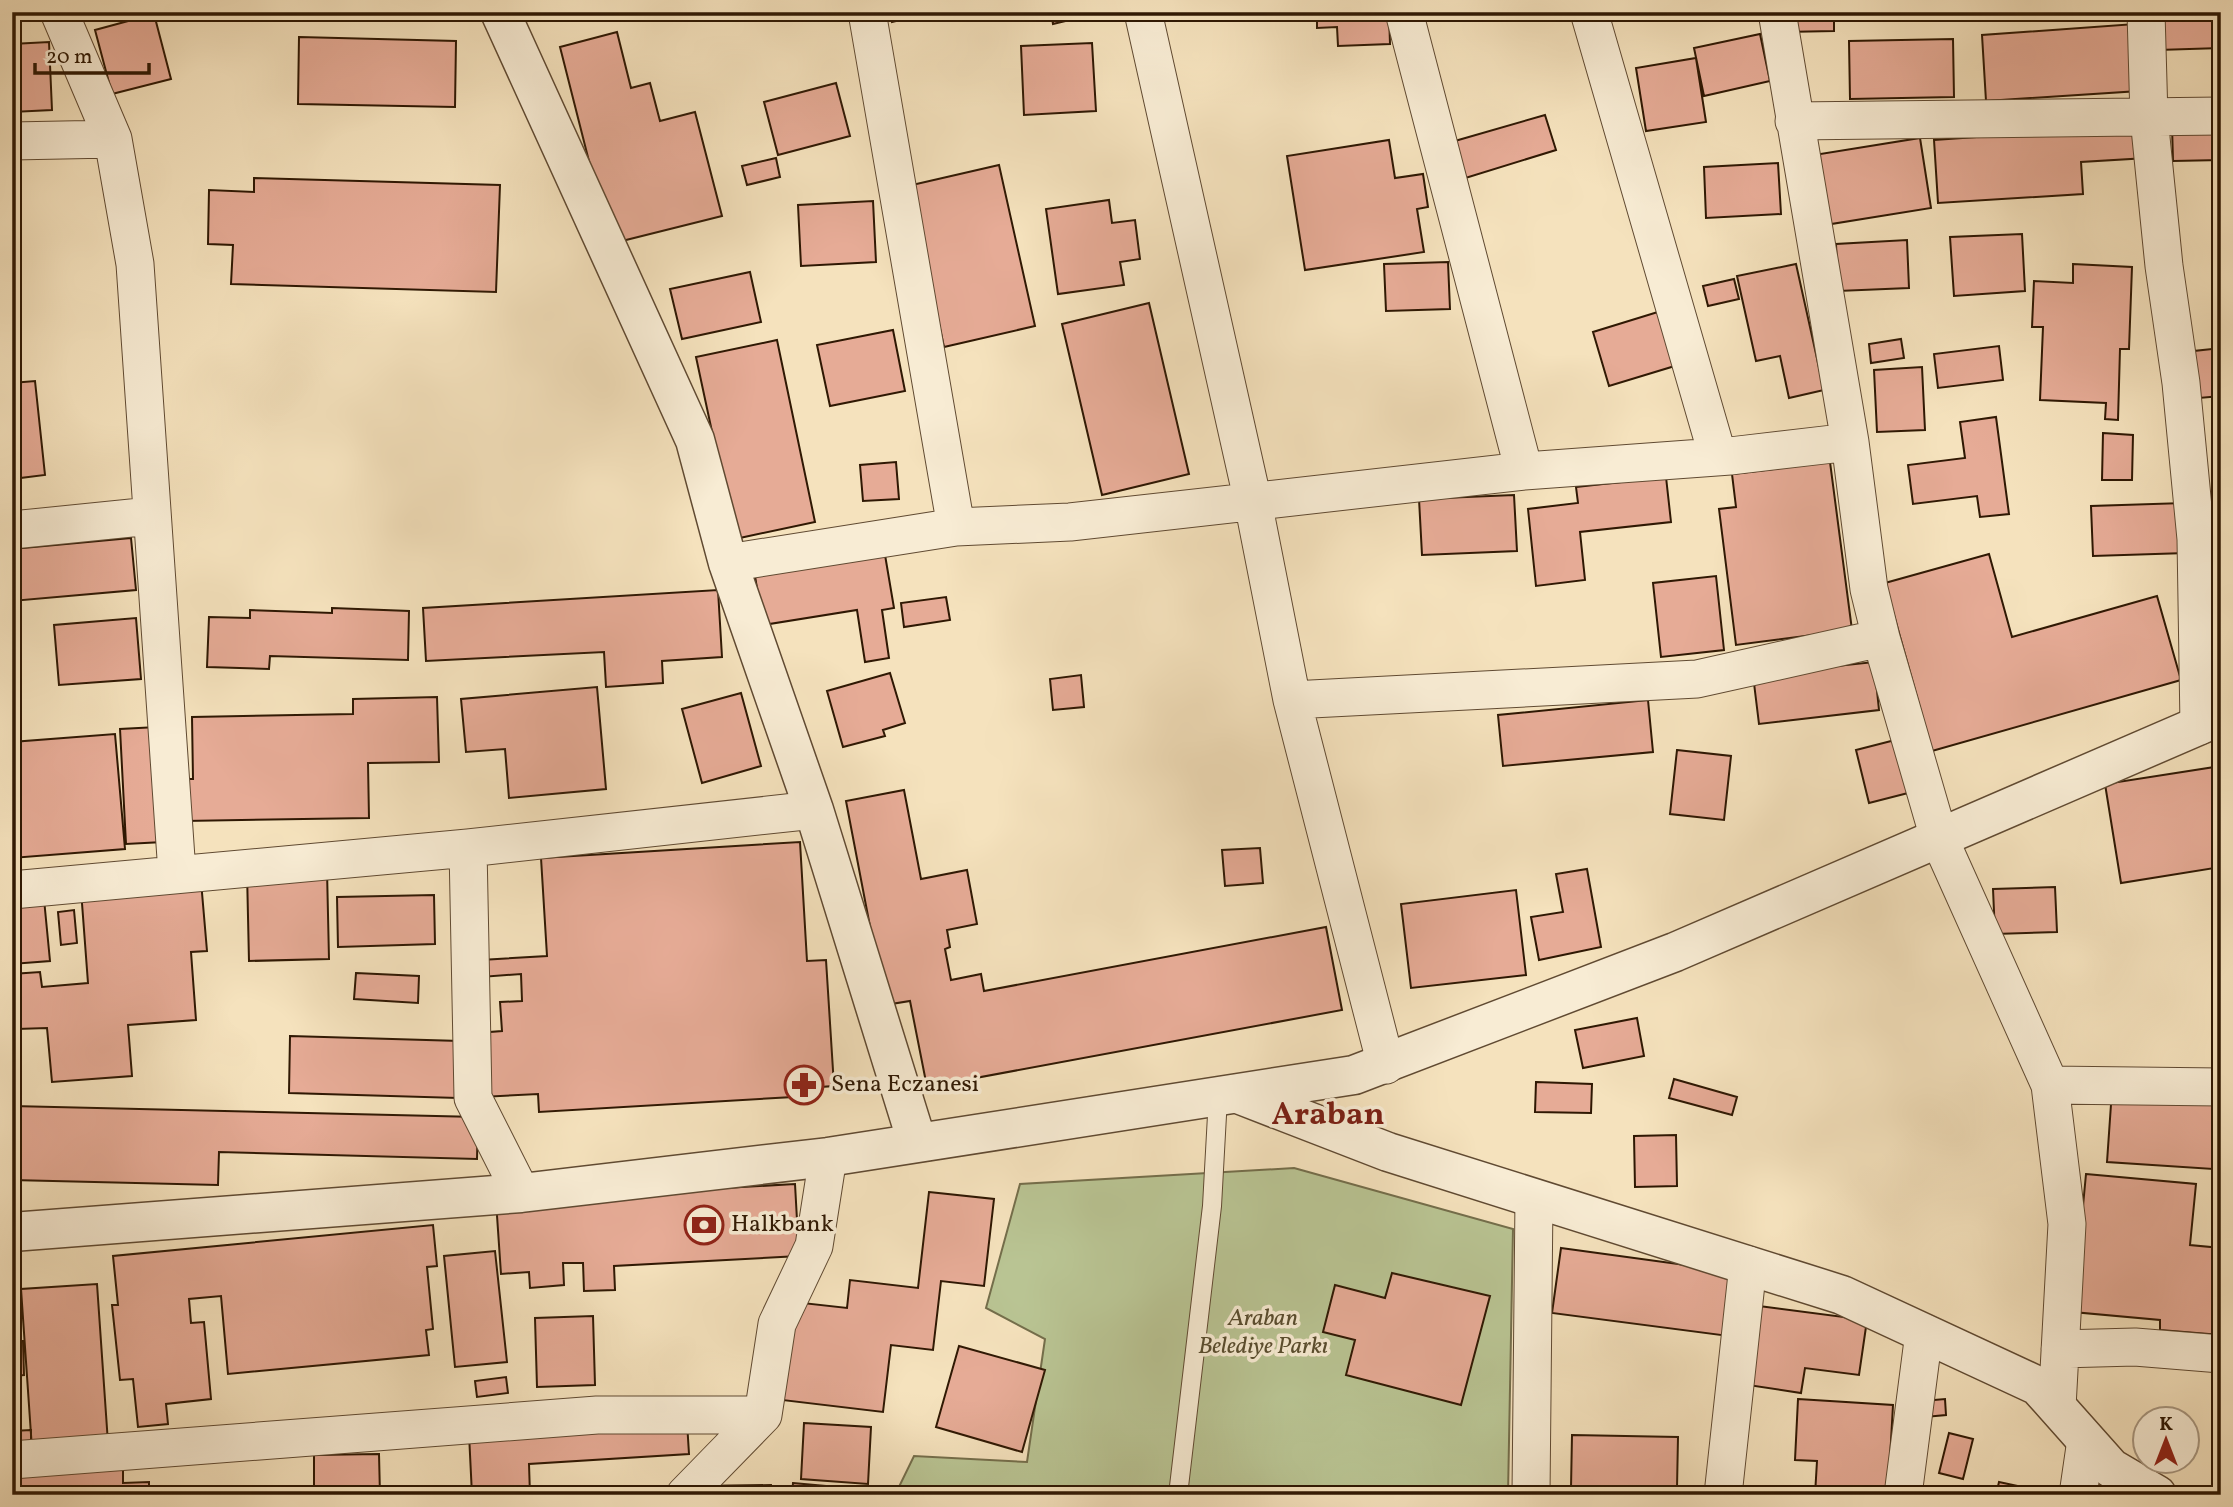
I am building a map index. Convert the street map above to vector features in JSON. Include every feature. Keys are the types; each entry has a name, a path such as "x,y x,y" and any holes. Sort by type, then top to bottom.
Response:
{"street":[{"path":"59,12 113,139 135,264 177,873"},
{"path":"500,12 695,440 729,563 814,810 917,1142"},
{"path":"867,12 956,527"},
{"path":"1143,12 1253,502 1292,700 1386,1065"},
{"path":"1404,12 1524,471"},
{"path":"1589,12 1718,457"},
{"path":"1777,12 1850,442 1869,589 1881,638 1939,838 2050,1085 2067,1224 2057,1407"},
{"path":"12,1232 521,1193 828,1157 1354,1074 1386,1065 1675,952 2210,721 2181,383 2164,266 2149,118 2146,12"},
{"path":"1794,121 2221,116"},
{"path":"12,141 113,139"},
{"path":"729,563 956,527 1070,522 1524,471 1718,457 1850,442"},
{"path":"12,530 151,516"},
{"path":"1292,700 1697,679 1881,638"},
{"path":"12,890 468,848 814,810"},
{"path":"468,848 472,1098 521,1193"},
{"path":"2050,1085 2221,1087"},
{"path":"1228,1095 1388,1152 1842,1294 2038,1386 2111,1468 2157,1495"},
{"path":"685,1495 764,1415 778,1324 814,1246 828,1157"},
{"path":"1531,1495 1534,1198"},
{"path":"1723,1495 1748,1265"},
{"path":"1903,1495 1924,1333"},
{"path":"2060,1349 2135,1347 2221,1354"},
{"path":"12,1460 597,1416 764,1415"},
{"path":"2078,1495 2086,1440"}],"lane":[{"path":"1178,1495 1212,1206 1228,1095"}],"green space":[{"name":"Araban Belediye Parkı","path":"1294,1168 1513,1229 1508,1495 895,1495 914,1456 1027,1462 1045,1339 986,1308 1020,1184"}],"building":[{"path":"890,12 932,12 892,22"},
{"path":"1051,12 1099,12 1099,13 1053,24"},
{"path":"1317,12 1389,12 1390,44 1338,46 1337,27 1317,28"},
{"path":"1784,12 1887,13 1834,13 1834,31 1784,32"},
{"path":"2055,12 2132,12 2132,17 2055,19"},
{"path":"2157,12 2221,12 2221,48 2158,50"},
{"path":"154,14 171,79 112,94 95,30"},
{"path":"2135,24 2139,91 1986,101 1982,35"},
{"path":"617,32 631,88 650,83 660,121 695,112 722,216 610,244 560,47"},
{"path":"1760,34 1770,81 1704,96 1694,48"},
{"path":"299,37 456,41 455,107 298,104"},
{"path":"1953,39 1954,97 1850,99 1849,41"},
{"path":"49,42 52,110 12,112 12,44"},
{"path":"1092,43 1096,111 1024,115 1021,46"},
{"path":"1696,58 1706,122 1646,131 1636,68"},
{"path":"836,83 850,136 778,155 764,102"},
{"path":"1545,115 1556,150 1459,180 1448,143"},
{"path":"2145,125 2147,158 2081,162 2083,194 1938,203 1934,140"},
{"path":"2221,125 2221,160 2173,161 2172,126"},
{"path":"1920,138 1931,208 1825,225 1814,155"},
{"path":"1389,140 1395,178 1423,174 1428,207 1417,209 1424,252 1305,270 1287,156"},
{"path":"776,158 780,177 747,185 742,166"},
{"path":"1778,163 1781,214 1706,218 1704,167"},
{"path":"999,165 1035,326 944,347 920,237 912,185"},
{"path":"254,178 500,185 496,292 231,284 233,245 208,244 209,190 254,192"},
{"path":"1109,200 1112,223 1135,220 1140,259 1120,262 1124,285 1058,294 1046,209"},
{"path":"873,201 876,262 801,266 798,205"},
{"path":"2022,234 2025,291 1954,296 1950,237"},
{"path":"1907,240 1909,288 1838,291 1836,244"},
{"path":"1448,262 1450,309 1386,311 1384,264"},
{"path":"1796,264 1824,390 1789,398 1780,356 1756,361 1737,276"},
{"path":"2073,264 2132,267 2129,349 2120,349 2118,420 2105,419 2106,403 2040,400 2043,327 2032,327 2034,281 2073,283"},
{"path":"750,272 761,322 682,339 670,289"},
{"path":"1734,279 1739,299 1708,306 1703,286"},
{"path":"1149,303 1189,474 1102,495 1062,324"},
{"path":"1661,311 1678,365 1609,386 1593,332"},
{"path":"893,330 905,391 830,406 817,345"},
{"path":"1901,339 1904,358 1871,363 1869,344"},
{"path":"777,340 815,522 735,539 696,357"},
{"path":"1999,346 2003,380 1938,388 1934,354"},
{"path":"2221,348 2221,396 2199,398 2194,351"},
{"path":"1922,367 1925,430 1877,432 1874,370"},
{"path":"35,381 45,475 12,479 12,383"},
{"path":"1996,417 2009,514 1980,517 1977,496 1913,504 1908,465 1965,458 1960,422"},
{"path":"2103,433 2133,435 2132,480 2102,480"},
{"path":"896,462 899,499 863,501 860,465"},
{"path":"1830,462 1852,630 1736,645 1719,509 1736,507 1732,474"},
{"path":"1666,477 1671,522 1580,532 1585,580 1536,586 1528,509 1578,503 1576,487"},
{"path":"1514,495 1517,551 1422,555 1419,499"},
{"path":"2184,503 2186,553 2093,556 2091,506"},
{"path":"131,538 136,590 12,601 12,549"},
{"path":"884,549 894,608 882,610 889,658 865,662 857,610 763,625 754,570"},
{"path":"1989,554 2012,637 2157,596 2181,680 1932,751 1885,583"},
{"path":"1716,576 1724,650 1661,657 1653,583"},
{"path":"2221,586 2221,641 2202,594"},
{"path":"718,590 722,657 662,661 663,683 606,687 604,652 426,661 423,608"},
{"path":"946,597 950,620 904,627 901,603"},
{"path":"332,608 409,611 408,660 270,656 269,669 207,667 209,617 250,618 250,610 332,613"},
{"path":"136,618 141,679 59,685 54,625"},
{"path":"1874,662 1879,710 1759,724 1753,675"},
{"path":"890,673 905,723 883,730 885,736 843,747 827,691"},
{"path":"1081,675 1084,707 1053,710 1050,679"},
{"path":"597,687 606,789 509,798 505,749 466,752 461,699"},
{"path":"741,693 761,766 702,783 682,709"},
{"path":"437,697 439,762 368,763 369,818 184,821 183,779 193,779 192,717 353,714 353,699"},
{"path":"1648,700 1653,752 1503,766 1498,715"},
{"path":"157,727 163,842 126,844 120,729"},
{"path":"115,734 125,849 12,858 12,742"},
{"path":"1899,739 1912,792 1869,803 1856,750"},
{"path":"1677,750 1731,756 1724,820 1670,814"},
{"path":"2221,766 2221,867 2121,883 2105,784"},
{"path":"904,790 921,879 967,870 977,924 947,930 950,947 945,949 951,980 981,974 984,991 1326,927 1342,1010 927,1087 910,1001 885,1005 846,801"},
{"path":"800,842 807,961 826,960 834,1086 792,1089 793,1097 539,1112 538,1094 481,1097 477,1033 502,1031 500,1002 522,1001 521,974 481,977 481,960 547,956 541,858"},
{"path":"1260,848 1263,883 1225,886 1222,850"},
{"path":"1587,869 1601,947 1539,960 1531,917 1563,912 1556,874"},
{"path":"327,870 329,959 249,961 247,872"},
{"path":"201,881 207,951 191,952 196,1020 128,1025 132,1076 52,1082 47,1028 17,1029 12,974 40,972 42,987 88,983 81,890"},
{"path":"2055,887 2057,932 1995,934 1993,889"},
{"path":"1516,890 1526,975 1411,988 1401,904"},
{"path":"434,895 435,944 338,947 337,897"},
{"path":"44,899 50,961 12,964 12,902"},
{"path":"74,910 77,943 61,945 58,912"},
{"path":"356,973 419,976 418,1003 354,999"},
{"path":"1637,1018 1644,1056 1583,1068 1575,1030"},
{"path":"290,1036 460,1041 458,1098 289,1093"},
{"path":"1674,1079 1737,1097 1732,1115 1669,1098"},
{"path":"1536,1082 1592,1084 1591,1113 1535,1112"},
{"path":"2112,1090 2218,1096 2213,1169 2107,1162"},
{"path":"12,1106 478,1117 477,1159 219,1152 218,1185 12,1180"},
{"path":"1676,1135 1677,1186 1635,1187 1634,1136"},
{"path":"2086,1174 2196,1184 2190,1245 2221,1248 2221,1335 2160,1330 2160,1320 2073,1312"},
{"path":"795,1184 799,1256 614,1266 615,1290 584,1291 583,1263 563,1263 564,1285 530,1288 529,1272 501,1274 496,1201"},
{"path":"929,1192 994,1199 984,1286 941,1281 933,1350 891,1345 883,1412 782,1400 794,1302 847,1308 850,1280 918,1288"},
{"path":"433,1225 437,1266 427,1267 433,1329 426,1330 429,1355 228,1374 221,1296 189,1299 191,1323 204,1322 211,1399 166,1404 168,1424 138,1427 133,1379 120,1380 112,1305 118,1305 113,1256"},
{"path":"1561,1248 1744,1273 1736,1337 1552,1313"},
{"path":"495,1251 507,1362 455,1367 444,1256"},
{"path":"1392,1273 1490,1296 1461,1405 1346,1375 1355,1340 1323,1332 1335,1285 1385,1298"},
{"path":"97,1284 108,1443 32,1449 21,1289"},
{"path":"1759,1306 1867,1320 1859,1375 1805,1368 1801,1393 1748,1385"},
{"path":"593,1316 595,1385 537,1387 535,1318"},
{"path":"12,1341 23,1341 24,1375 12,1376"},
{"path":"959,1346 1045,1370 1022,1452 936,1427"},
{"path":"506,1377 508,1393 477,1397 475,1381"},
{"path":"1798,1399 1893,1405 1888,1495 1815,1495 1817,1461 1795,1460"},
{"path":"1945,1399 1946,1415 1925,1417 1923,1401"},
{"path":"687,1422 689,1454 529,1464 530,1495 472,1495 469,1434"},
{"path":"804,1423 871,1427 868,1484 801,1479"},
{"path":"31,1430 31,1451 12,1452 12,1431"},
{"path":"1949,1433 1973,1439 1963,1479 1939,1473"},
{"path":"1572,1435 1678,1437 1677,1488 1571,1488"},
{"path":"379,1454 380,1495 314,1495 314,1455"},
{"path":"123,1468 123,1483 149,1482 149,1495 12,1495 12,1474"},
{"path":"1999,1482 2060,1495 1996,1495"},
{"path":"793,1483 858,1489 857,1495 792,1495"},
{"path":"771,1485 772,1495 701,1495 700,1486"}],"place":[{"name":"Sena Eczanesi","path":"804,1085"},
{"name":"Halkbank","path":"704,1225"}],"district":[{"name":"Araban","path":"1328,1116"}]}
